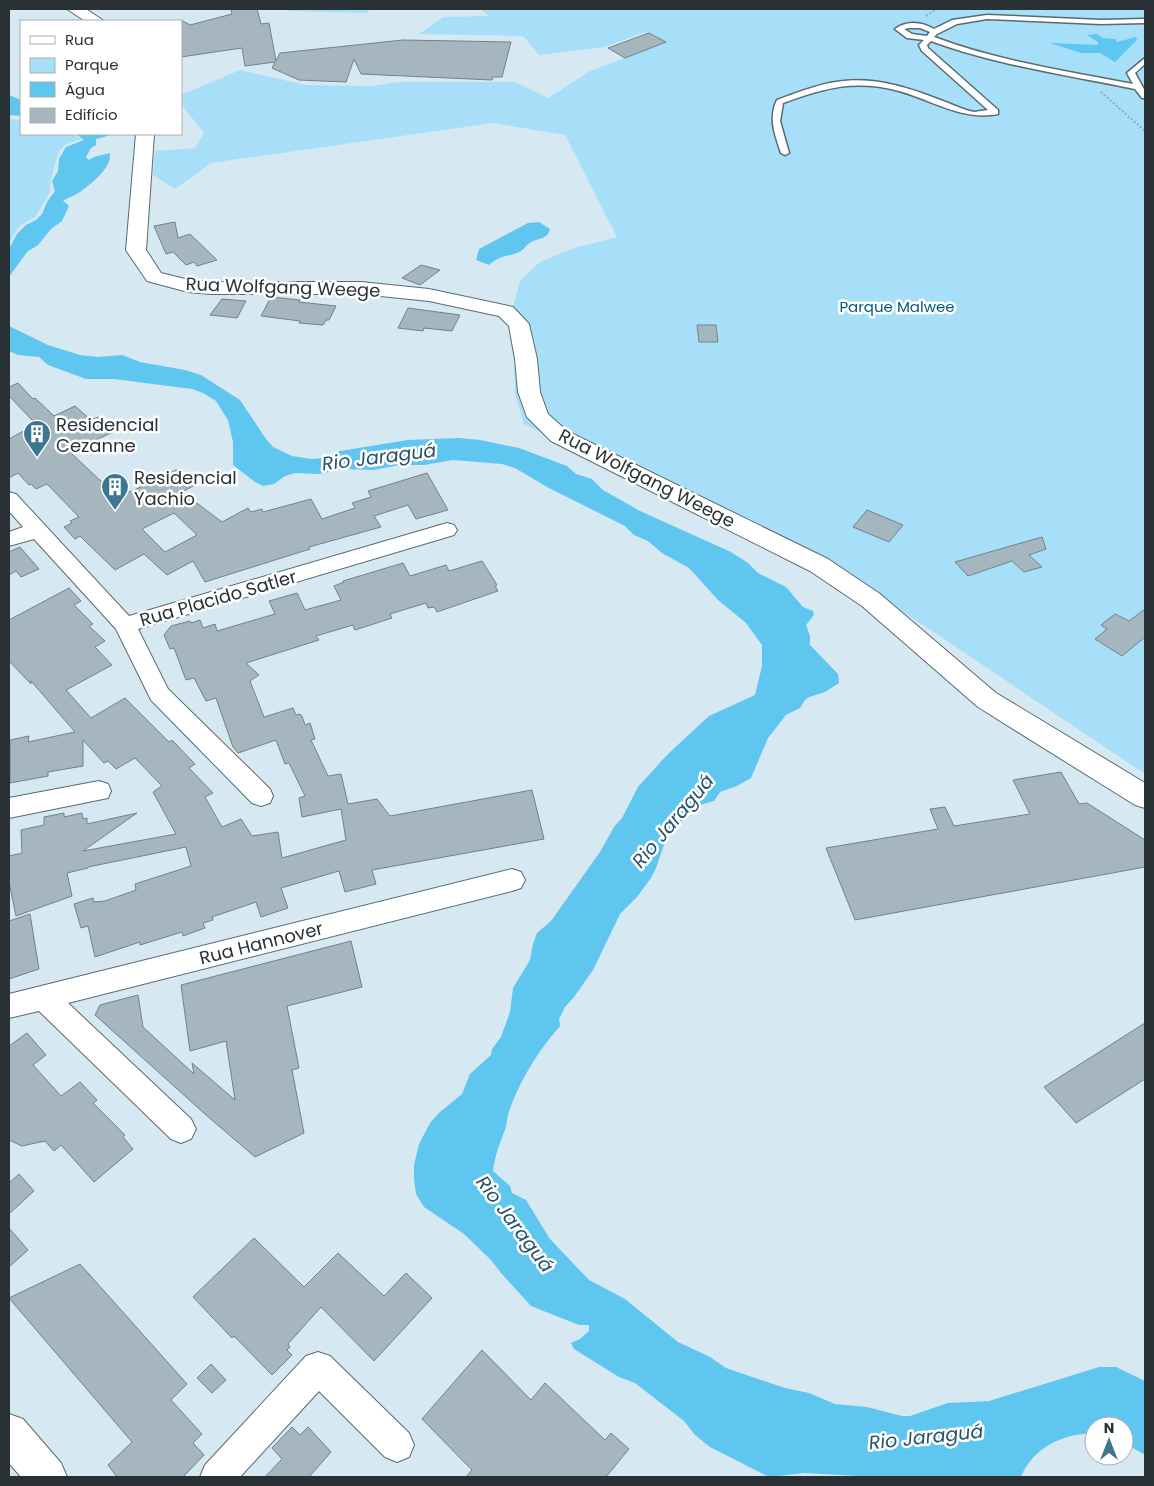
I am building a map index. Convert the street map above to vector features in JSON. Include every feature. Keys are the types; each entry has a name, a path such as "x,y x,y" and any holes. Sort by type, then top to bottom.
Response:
{"street":[{"path":"75,9 94,20"},
{"name":"Rua Wolfgang Weege","path":"146,135 136,250 154,277 188,286 210,288 361,288 429,295 506,311 519,324 526,359 529,392 538,417 558,436 819,565 872,600 987,700 1145,797"},
{"name":"Rua Placido Satler","path":"9,499 125,625 447,530"},
{"path":"9,539 38,530"},
{"path":"125,625 159,694 261,796"},
{"path":"9,808 99,791"},
{"name":"Rua Hannover","path":"9,1006 512,880"},
{"path":"43,998 181,1130"},
{"path":"217,1477 318,1368 397,1445"},
{"path":"9,1433 47,1477"}],"lane":[{"path":"785,153 778,134 776,111 780,102 838,84 885,85 912,92 964,112 974,114 995,112 925,49 923,44 932,35 955,22 987,17 1101,22 1145,21"},
{"path":"932,35 962,50 1064,74 1138,87"},
{"path":"1145,60 1131,73 1145,96"}],"path":[{"path":"1064,74 1098,90 1145,131"}],"green space":[{"path":"286,9 371,9 366,13 289,11"},
{"name":"Parque Malwee","path":"480,9 1145,9 1145,774 884,599 524,424 515,394 514,356 508,326 520,281 540,262 574,248 617,237 565,135 493,123 211,163 175,189 153,175 155,151 195,148 204,133 182,105 182,95 240,70 305,85 372,86 398,82 515,82 548,98 590,71 664,43 646,32 604,47 539,55 523,36 419,34 443,17 489,16"},
{"path":"9,119 20,120 20,135 72,135 82,139 65,145 58,153 50,184 50,192 36,216 19,226 9,243"}],"water":[{"path":"1097,34 1102,38 1115,39 1117,42 1136,37 1137,40 1115,62 1100,53 1081,53 1050,43 1098,45 1098,42 1087,35"},
{"path":"9,95 20,100 20,116 9,115"},
{"path":"77,135 111,135 96,139 96,145 91,148 86,157 89,160 110,153 108,164 90,185 63,201 69,206 62,221 51,229 38,245 27,252 9,277 9,249 17,234 42,214 47,202 55,191 52,181 58,171 59,159 66,147 84,140"},
{"path":"539,222 550,229 549,233 533,241 521,251 502,257 489,265 476,260 479,249 528,223"},
{"name":"Rio Jaraguá","path":"9,326 48,345 80,355 98,357 122,355 140,362 185,370 201,375 240,400 273,447 292,456 311,459 326,458 340,451 408,440 459,438 519,448 567,466 576,474 592,479 603,490 640,511 731,552 748,563 758,573 786,587 803,607 813,611 814,615 806,625 810,636 810,645 838,674 839,683 825,692 809,697 800,708 786,715 768,738 751,778 737,786 720,792 714,801 694,808 686,815 679,826 674,828 667,836 651,878 637,897 620,914 593,970 565,1007 559,1019 560,1026 544,1046 523,1079 508,1115 493,1171 510,1186 512,1193 526,1200 550,1239 589,1280 625,1299 678,1342 710,1357 726,1368 785,1388 809,1393 835,1404 867,1407 902,1416 910,1416 948,1403 989,1401 1099,1367 1116,1367 1145,1381 1145,1455 1134,1449 1134,1416 1084,1416 1084,1434 1060,1439 1041,1450 1026,1467 1021,1477 877,1477 804,1473 769,1477 710,1447 695,1435 684,1421 635,1383 619,1377 574,1349 571,1343 580,1339 589,1331 589,1325 579,1325 531,1306 491,1260 464,1234 424,1207 416,1194 414,1179 414,1165 419,1144 430,1123 462,1094 470,1074 491,1055 492,1049 501,1037 510,1012 513,988 530,960 537,933 551,921 600,852 614,827 622,818 638,787 667,755 709,716 755,695 762,666 762,645 746,623 718,600 689,568 662,553 648,541 634,535 625,526 547,487 515,468 502,464 453,460 424,465 399,465 374,470 345,469 319,474 295,473 285,476 274,484 263,486 233,465 233,442 228,420 216,401 203,393 192,389 114,379 86,379 48,365 39,357 18,355 9,351"}],"building":[{"path":"231,9 257,9 261,24 269,23 276,61 280,53 403,40 511,42 502,77 493,77 492,80 361,74 354,59 346,82 299,80 272,68 275,62 245,66 242,48 182,57 182,21 190,25 232,14"},
{"path":"649,33 666,42 625,58 608,48"},
{"path":"175,222 178,238 190,234 217,260 197,266 194,262 186,265 173,252 166,254 154,226"},
{"path":"421,265 440,270 420,285 402,278"},
{"path":"271,297 336,306 329,320 326,320 323,325 299,323 300,321 261,316"},
{"path":"222,299 246,301 237,318 210,315"},
{"path":"408,308 460,315 452,331 424,328 423,331 398,328"},
{"path":"697,325 716,325 718,342 699,342"},
{"path":"18,383 33,399 35,398 54,416 75,406 91,420 98,417 113,432 70,452 105,485 117,480 130,492 178,469 195,485 182,492 222,522 248,508 251,512 262,509 263,512 311,499 322,519 355,508 352,503 371,497 368,491 427,473 448,510 416,519 408,505 374,516 381,527 309,547 310,549 205,582 193,561 167,575 144,554 115,570 80,536 75,539 64,527 72,523 70,521 79,517 47,484 36,489 31,484 29,485 18,473 9,478 9,439 36,424 9,396 9,387","holes":["174,513 197,535 165,552 142,529"]},
{"path":"867,510 903,525 889,542 853,527"},
{"path":"1042,537 1046,549 1029,555 1042,567 1024,572 1012,561 968,576 955,562"},
{"path":"20,547 39,569 21,577 16,571 9,575 9,552"},
{"path":"482,561 497,585 495,586 498,591 437,612 434,607 428,608 426,603 390,614 392,618 355,630 353,625 316,636 319,640 246,663 259,675 250,681 264,717 293,708 296,715 300,714 302,716 305,725 310,723 315,739 311,740 328,776 341,774 348,804 377,799 390,816 532,790 544,839 372,870 376,884 345,892 339,871 281,888 288,908 261,917 256,902 212,917 213,920 203,923 205,928 183,936 182,932 140,945 140,942 95,957 88,926 81,928 74,904 93,898 94,902 105,901 136,890 135,884 191,866 186,847 67,873 72,896 16,916 9,882 9,856 22,853 21,830 44,825 44,817 64,813 64,817 82,813 83,819 87,818 87,824 137,813 83,851 176,834 153,792 162,786 135,758 116,769 108,761 104,763 83,740 83,766 48,772 48,776 10,783 10,740 29,736 28,742 75,732 31,681 31,684 9,661 9,620 69,588 81,601 74,605 93,624 89,626 105,641 95,647 112,665 66,690 91,718 125,698 169,742 172,740 195,764 189,768 213,793 205,797 222,827 241,819 252,836 278,832 282,858 346,840 341,809 302,817 299,798 305,796 289,763 285,764 276,740 238,753 233,747 216,698 206,701 194,678 186,680 174,648 170,649 164,635 171,626 190,621 191,623 200,620 203,628 215,624 217,631 275,614 269,601 297,593 305,610 341,600 334,586 343,581 403,563 410,576 446,565 449,571"},
{"path":"1145,609 1145,637 1122,656 1095,639 1107,629 1101,625 1115,614 1129,621"},
{"path":"1061,772 1079,804 1087,803 1145,840 1145,867 855,920 826,848 938,829 930,809 945,807 954,826 1030,814 1013,780"},
{"path":"30,914 39,969 9,979 9,921"},
{"path":"351,941 362,987 287,1006 299,1068 292,1070 304,1133 255,1157 95,1015 100,1005 138,995 143,1027 194,1074 192,1063 235,1100 226,1041 190,1051 181,985"},
{"path":"1145,1023 1145,1079 1076,1123 1044,1087"},
{"path":"27,1033 46,1055 33,1065 61,1096 80,1082 97,1100 93,1103 125,1135 123,1137 133,1149 94,1182 61,1145 54,1151 45,1141 22,1146 9,1140 9,1046"},
{"path":"19,1174 34,1191 9,1214 9,1183"},
{"path":"9,1228 28,1250 9,1267"},
{"path":"254,1238 304,1287 338,1253 384,1296 406,1273 432,1298 374,1361 321,1307 288,1344 290,1347 287,1350 292,1355 272,1375 234,1336 232,1338 193,1297"},
{"path":"80,1264 187,1384 171,1400 202,1434 193,1443 204,1455 183,1477 117,1477 108,1465 132,1442 9,1298"},
{"path":"482,1350 531,1400 545,1383 605,1440 611,1433 629,1449 606,1477 466,1477 472,1470 422,1419"},
{"path":"211,1364 226,1380 212,1393 197,1378"},
{"path":"292,1427 300,1435 308,1427 331,1452 309,1477 265,1477 282,1459 272,1448"}],"place":[{"name":"Residencial Cezanne","path":"37,458"},
{"name":"Residencial Yachio","path":"115,511"}]}
